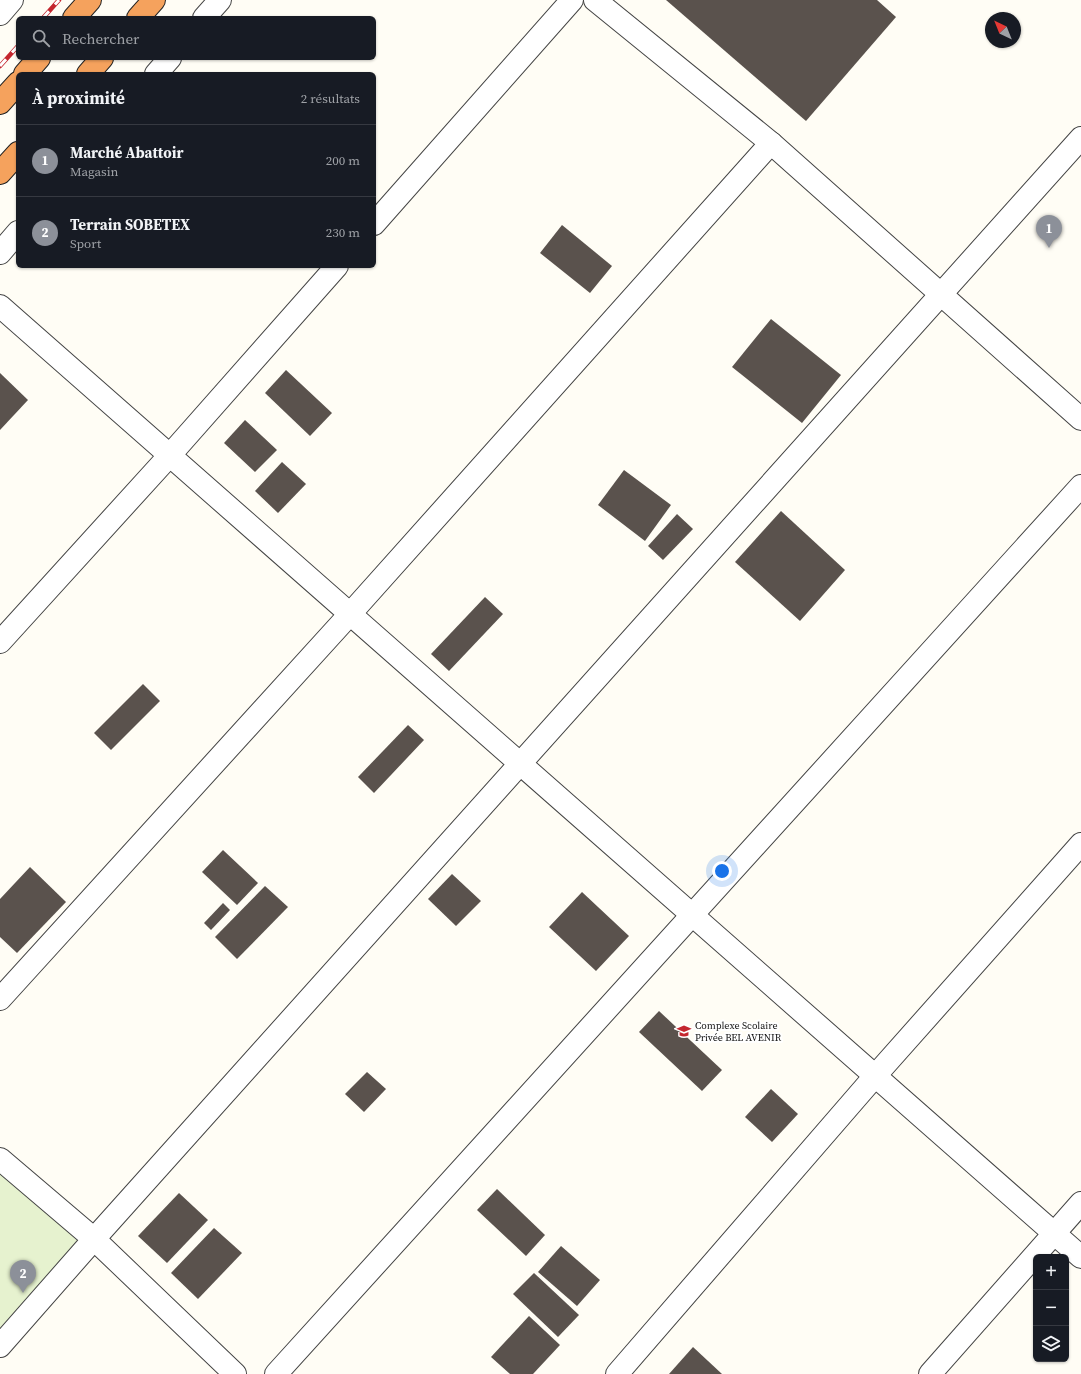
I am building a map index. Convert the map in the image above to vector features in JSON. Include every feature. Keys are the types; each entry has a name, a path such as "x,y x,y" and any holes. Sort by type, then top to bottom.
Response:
{"highway":[{"path":"76,16 90,0"},
{"path":"140,16 154,0"},
{"path":"27,72 37,60"},
{"path":"90,72 100,60"},
{"path":"0,103 16,84"},
{"path":"0,173 16,155"}],"street":[{"path":"0,14 12,0"},
{"path":"206,16 220,0"},
{"path":"376,222 572,0"},
{"path":"596,0 771,143 1081,419"},
{"path":"158,72 168,60"},
{"path":"0,1346 94,1239 1081,138"},
{"path":"0,999 350,614 771,143"},
{"path":"0,253 16,234"},
{"path":"0,642 170,455 335,268"},
{"path":"0,306 1081,1257"},
{"path":"276,1374 1081,486"},
{"path":"617,1374 875,1076 1081,844"},
{"path":"0,1158 94,1239 235,1374"},
{"path":"930,1374 1081,1203"}],"green space":[{"path":"0,1161 93,1243 0,1342"}],"building":[{"path":"666,0 877,0 896,17 806,121"},
{"path":"562,225 612,266 590,293 540,253"},
{"path":"771,319 841,375 802,423 732,367"},
{"path":"286,370 332,413 310,436 265,393"},
{"path":"0,373 28,400 0,430"},
{"path":"245,420 277,450 255,472 224,443"},
{"path":"282,462 306,484 278,513 255,491"},
{"path":"624,470 671,505 645,541 598,505"},
{"path":"781,511 845,570 800,621 735,562"},
{"path":"677,514 693,529 663,560 648,546"},
{"path":"485,597 503,614 449,671 431,654"},
{"path":"143,684 160,701 111,750 94,733"},
{"path":"408,725 424,740 374,793 358,777"},
{"path":"223,850 258,883 237,905 202,872"},
{"path":"30,867 66,902 17,953 0,937 0,899"},
{"path":"452,874 481,901 456,926 428,899"},
{"path":"265,886 288,907 237,959 215,937"},
{"path":"582,892 629,936 596,971 549,927"},
{"path":"223,903 230,910 211,930 204,923"},
{"path":"659,1011 722,1070 702,1091 639,1032"},
{"path":"367,1072 386,1089 364,1112 345,1094"},
{"path":"771,1089 798,1114 772,1142 745,1117"},
{"path":"497,1189 545,1235 526,1256 477,1210"},
{"path":"179,1193 208,1220 167,1263 138,1236"},
{"path":"214,1228 242,1253 198,1299 171,1273"},
{"path":"561,1246 600,1280 577,1306 538,1272"},
{"path":"534,1273 579,1315 558,1337 513,1294"},
{"path":"529,1316 560,1345 533,1374 510,1374 491,1357"},
{"path":"693,1347 722,1374 669,1374"}],"railway":[{"path":"45,16 59,0"},
{"path":"0,66 16,48"}],"place":[{"name":"Marché Abattoir","path":"1049,248"},
{"name":"Complexe Scolaire Privée BEL AVENIR","path":"684,1031"},
{"name":"Terrain SOBETEX","path":"23,1293"}]}
